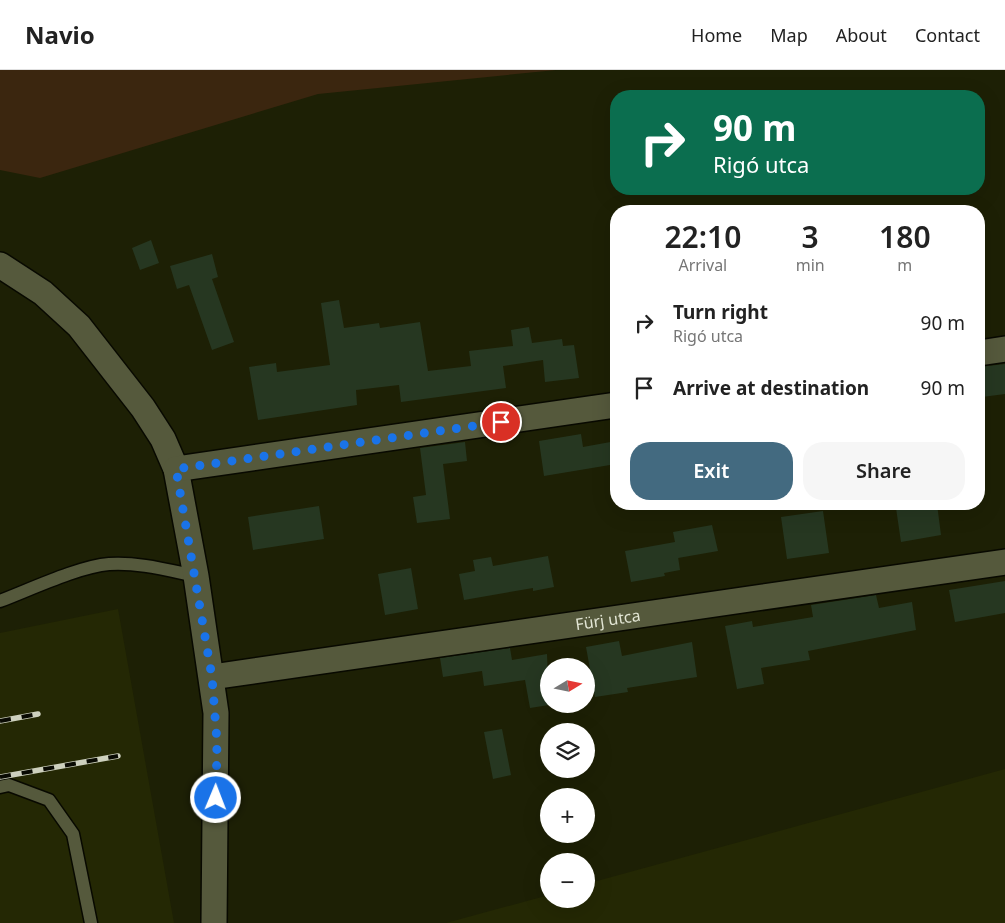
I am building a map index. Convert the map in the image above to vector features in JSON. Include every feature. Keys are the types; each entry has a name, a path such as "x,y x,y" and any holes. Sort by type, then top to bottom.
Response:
{"street":[{"path":"0,265 43,293 79,326 143,408 163,439 176,469 212,677 217,742 214,923"},
{"path":"985,352 1005,349"},
{"path":"176,469 610,406"},
{"name":"Fürj utca","path":"212,677 1005,562"}],"lane":[{"path":"0,600 91,567 107,564 154,568 196,576"},
{"path":"0,787 9,785 49,800 72,834 91,923"}],"shaded area":[{"path":"0,70 556,70 318,94 40,178 0,170"},
{"path":"118,609 174,923 0,923 0,633"},
{"path":"1005,769 1005,923 446,923 540,897 540,908 595,908 595,882"}],"building":[{"path":"151,240 159,263 140,270 132,248"},
{"path":"212,254 218,277 212,279 234,342 212,350 189,285 177,289 170,266"},
{"path":"339,300 344,328 379,323 380,328 420,322 428,371 471,366 469,351 513,346 511,330 529,327 532,343 562,339 563,346 574,345 579,378 545,382 543,360 503,366 506,388 401,402 399,385 356,390 357,405 258,420 249,367 276,363 277,372 330,365 321,303"},
{"path":"1005,364 1005,394 985,397 985,366"},
{"path":"581,434 583,447 610,442 610,465 544,476 539,441"},
{"path":"465,442 467,461 443,464 450,519 417,523 413,497 426,495 420,448"},
{"path":"319,506 324,539 253,550 248,517"},
{"path":"896,510 938,510 941,535 901,542"},
{"path":"823,511 829,553 787,559 781,517"},
{"path":"712,525 718,551 678,558 680,570 664,573 665,576 631,582 625,551 675,542 673,532"},
{"path":"548,556 554,587 533,591 533,588 464,600 459,574 475,571 473,560 491,557 493,566"},
{"path":"411,568 418,609 385,615 378,574"},
{"path":"1005,581 1005,613 955,622 949,590"},
{"path":"876,595 879,608 912,602 916,630 808,651 810,660 761,668 764,684 737,689 725,626 752,621 753,627 813,617 811,605"},
{"path":"619,641 622,656 692,642 697,677 627,688 628,692 595,697 595,658 588,658 586,647"},
{"path":"510,648 512,660 547,654 547,658 540,658 540,706 530,708 525,680 484,686 482,671 443,677 440,658"},
{"path":"502,729 511,775 493,779 484,732"}],"railway":[{"path":"0,721 38,714"},
{"path":"0,777 118,756"}],"route":[{"path":"216,798 217,742 212,677 176,469 501,422"}]}
